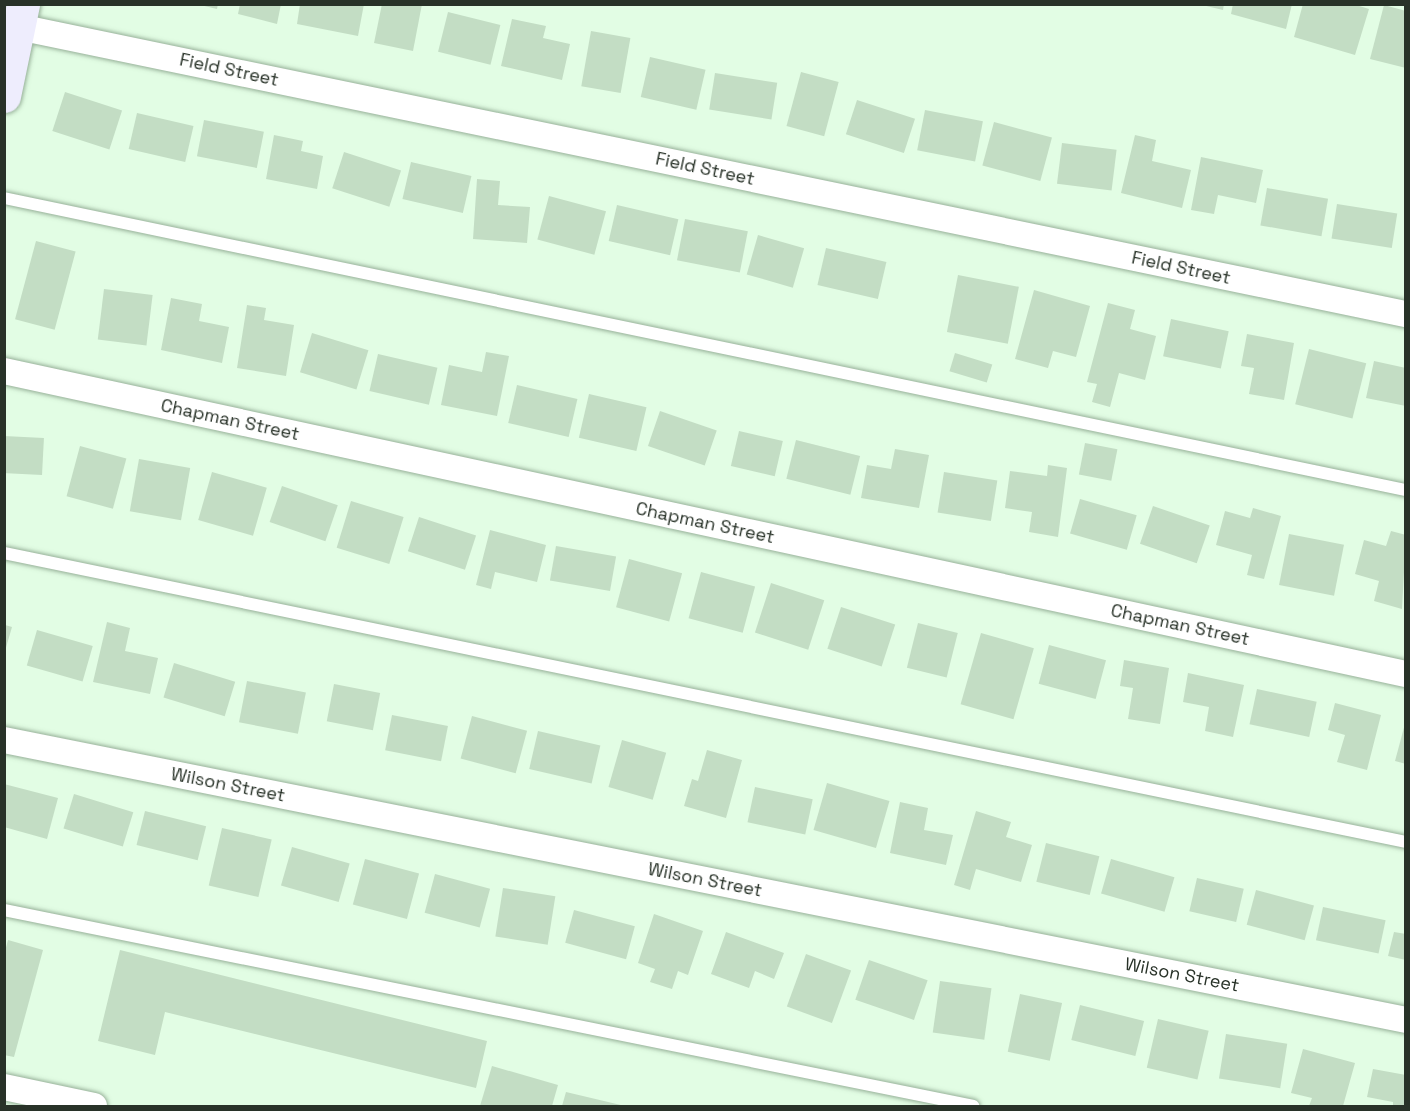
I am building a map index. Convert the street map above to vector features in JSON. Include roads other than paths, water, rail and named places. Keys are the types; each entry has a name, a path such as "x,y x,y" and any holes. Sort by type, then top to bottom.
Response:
{"street":[{"path":"4,96 16,18"},
{"name":"Field Street","path":"16,18 1406,315"},
{"name":"Chapman Street","path":"4,371 1406,674"},
{"name":"Wilson Street","path":"4,740 1406,1020"},
{"path":"4,1087 94,1107"}],"lane":[{"path":"4,198 1406,490"},
{"path":"4,553 1406,842"},
{"path":"4,910 973,1107"}]}
